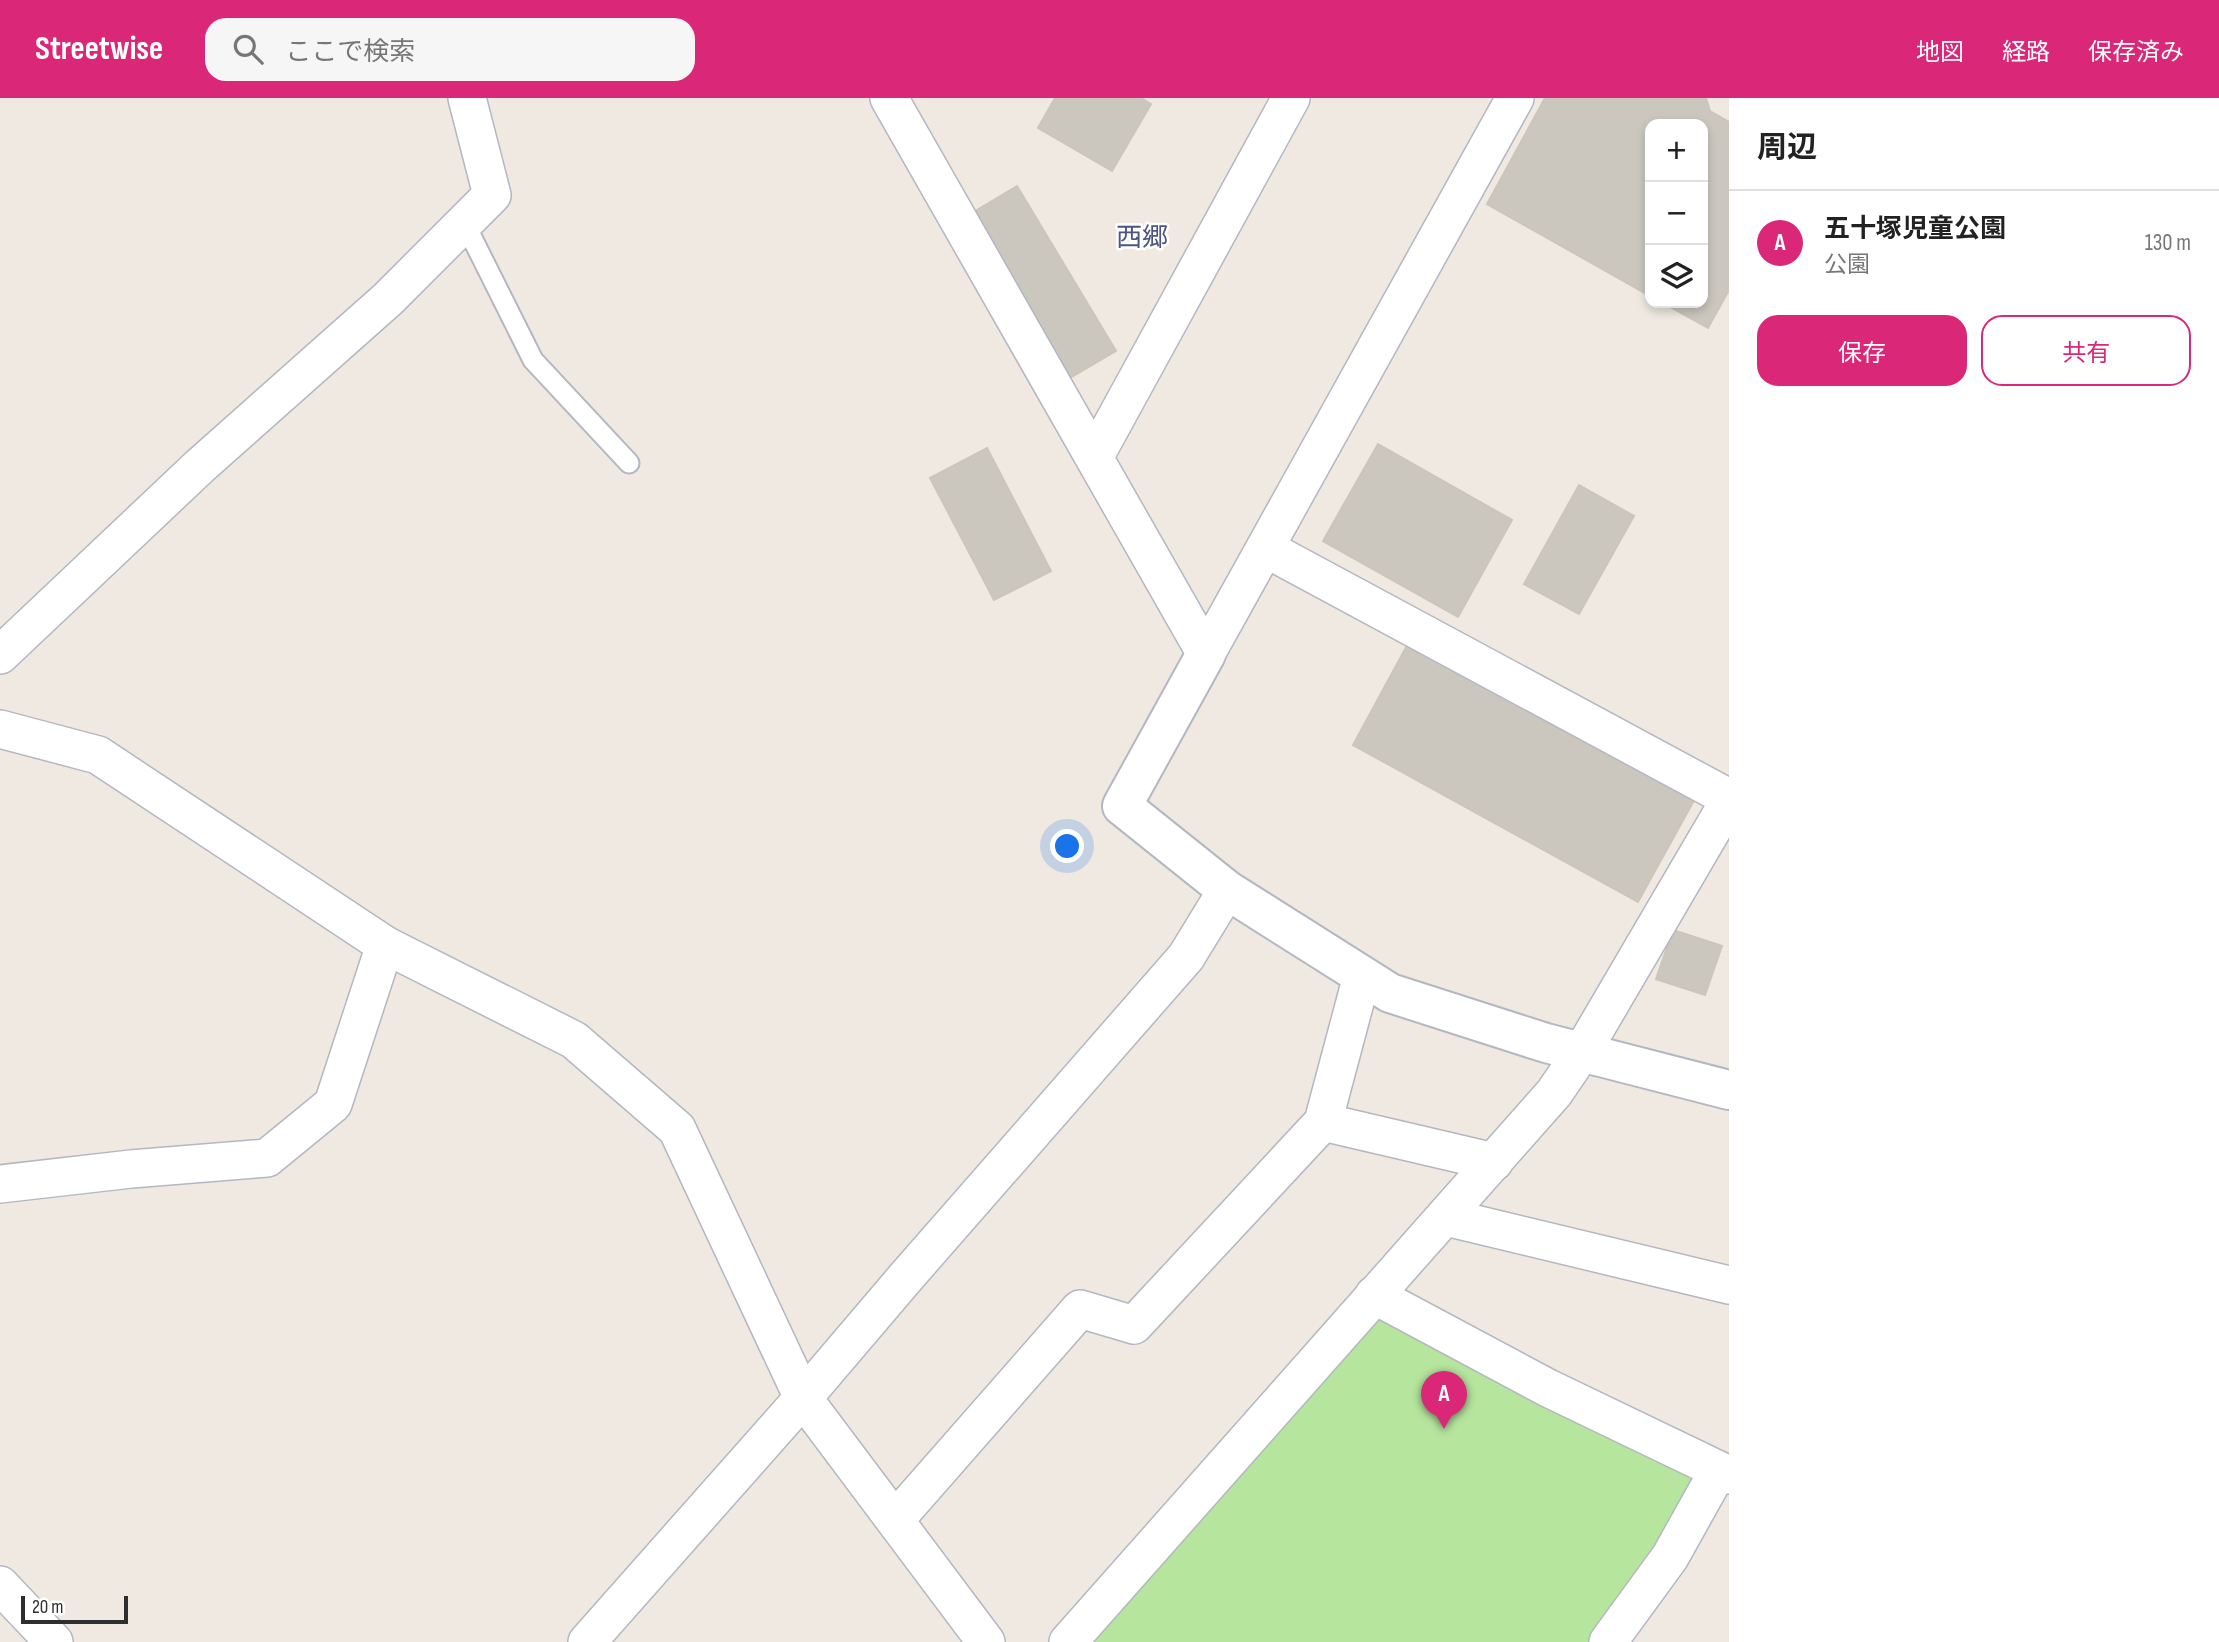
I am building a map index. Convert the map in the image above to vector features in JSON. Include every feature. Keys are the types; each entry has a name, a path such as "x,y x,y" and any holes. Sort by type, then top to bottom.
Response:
{"street":[{"path":"0,655 200,466 388,299 492,195 467,98"},
{"path":"889,98 1206,654"},
{"path":"1095,456 1291,98"},
{"path":"1515,98 1122,806 1227,890 1390,993 1582,1052 1729,1090"},
{"path":"1069,1642 1554,1093 1582,1052 1729,800 1265,548"},
{"path":"0,729 98,755 385,945 574,1040 677,1129 803,1398 986,1642"},
{"path":"587,1642 1186,957 1227,890"},
{"path":"0,1184 131,1169 267,1158 333,1104 385,945"},
{"path":"895,1520 1080,1309 1134,1325 1323,1122 1362,976"},
{"path":"1323,1122 1494,1162"},
{"path":"1446,1217 1729,1285"},
{"path":"1374,1295 1548,1388 1723,1473 1670,1557 1608,1642"},
{"path":"0,1585 54,1642"}],"lane":[{"path":"464,222 533,360 629,463"}],"green space":[{"path":"1374,1295 1718,1471 1608,1642 1068,1642"}],"building":[{"path":"1055,98 1141,98 1151,104 1112,171 1038,128"},
{"path":"1545,98 1706,98 1710,111 1729,122 1729,290 1708,328 1672,308 1708,308 1708,119 1645,119 1645,293 1487,204"},
{"path":"1017,186 1116,351 1070,378 972,213"},
{"path":"1378,444 1512,520 1458,617 1323,541"},
{"path":"987,448 1051,571 994,600 930,478"},
{"path":"1579,485 1634,516 1579,614 1524,584"},
{"path":"1411,638 1697,795 1638,902 1353,745"},
{"path":"1673,930 1722,946 1705,995 1656,979"}],"place":[{"name":"五十塚児童公園","path":"1444,1429"}],"district":[{"name":"西郷","path":"1142,237"}]}
